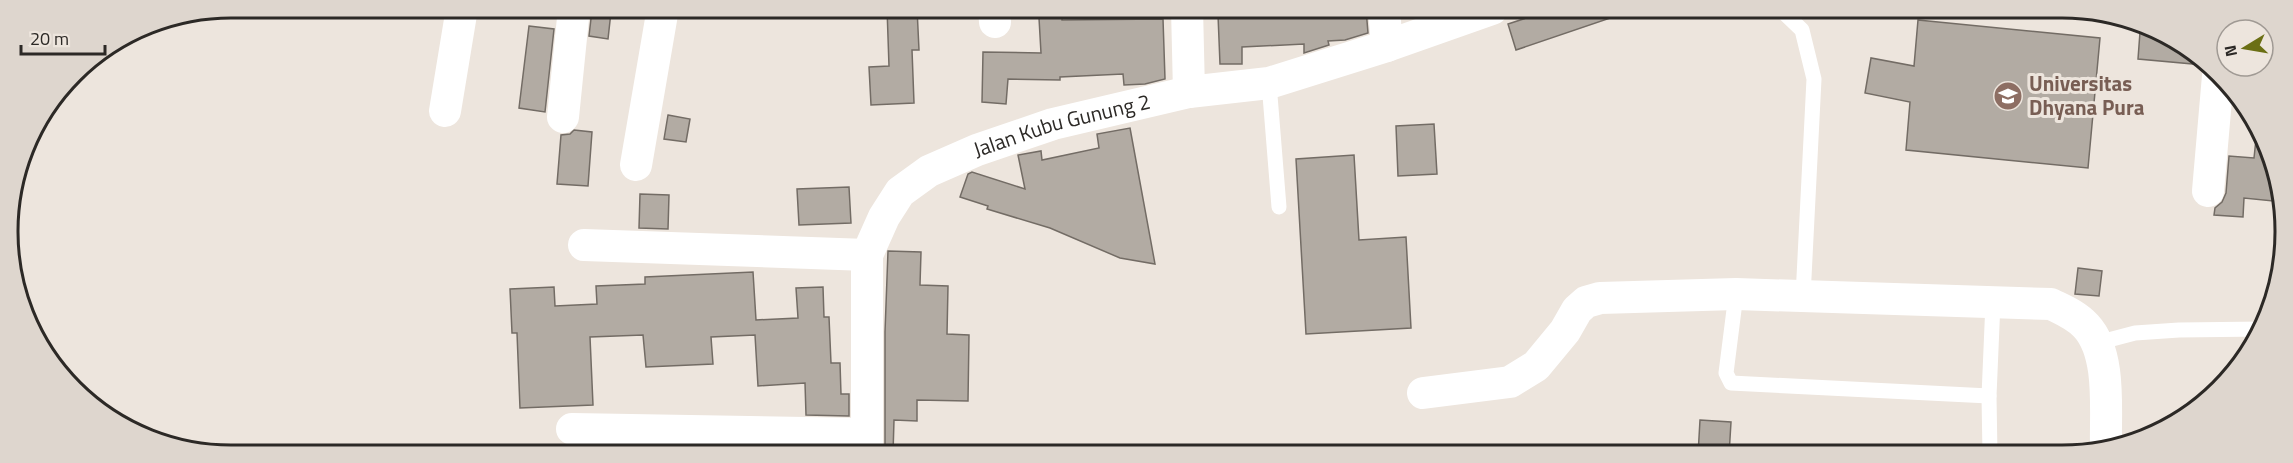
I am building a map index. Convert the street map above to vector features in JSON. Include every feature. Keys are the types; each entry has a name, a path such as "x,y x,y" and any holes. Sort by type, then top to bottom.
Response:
{"street":[{"path":"446,111 460,18"},
{"path":"563,117 573,18"},
{"path":"636,165 661,18"},
{"path":"1187,18 1189,92"},
{"path":"1385,18 1387,46"},
{"name":"Jalan Kubu Gunung 2","path":"866,444 867,255 884,217 900,192 929,171 977,150 1053,124 1189,92 1269,83 1387,46 1466,18"},
{"path":"2208,191 2217,86"},
{"path":"584,245 867,255"},
{"path":"1423,393 1510,382 1536,366 1565,331 1577,310 1586,302 1600,298 1736,294 2050,304 2071,313 2086,326 2097,343 2104,369 2106,440"},
{"path":"572,429 866,444"}],"lane":[{"path":"1789,18 1802,30 1814,79 1803,297"},
{"path":"1269,83 1280,207"},
{"path":"1736,294 1726,373 1731,383 1989,396"},
{"path":"1990,445 1989,396 1993,302"},
{"path":"2097,343 2135,333 2251,329"}],"building":[{"path":"591,18 610,18 608,39 589,36"},
{"path":"887,18 917,18 919,50 912,50 914,103 871,105 869,67 889,66"},
{"path":"1039,18 1062,18 1062,20 1163,19 1165,79 1145,84 1124,85 1123,74 1060,77 1060,80 1008,79 1006,104 982,102 983,52 1041,53"},
{"path":"1218,18 1367,18 1368,33 1345,40 1328,41 1329,45 1304,53 1304,44 1242,47 1242,64 1220,64"},
{"path":"1526,18 1610,18 1516,50 1508,24"},
{"path":"1918,20 2100,38 2088,168 1906,150 1910,102 1865,93 1871,58 1914,66"},
{"path":"529,26 554,29 545,112 519,108"},
{"path":"2140,33 2156,40 2194,64 2138,59"},
{"path":"668,115 690,119 686,142 664,139"},
{"path":"1434,124 1437,174 1398,176 1396,126"},
{"path":"1130,128 1155,264 1120,258 1050,228 987,209 988,206 960,197 968,174 972,172 1025,189 1018,155 1041,151 1042,160 1099,148 1097,134"},
{"path":"574,130 592,132 588,186 557,184 561,135 570,134"},
{"path":"2256,143 2268,176 2273,201 2244,198 2243,217 2214,215 2215,208 2222,202 2226,193 2229,156 2254,158"},
{"path":"1354,155 1359,240 1406,237 1411,328 1306,334 1296,159"},
{"path":"849,187 851,223 799,225 797,189"},
{"path":"640,194 669,195 668,229 639,228"},
{"path":"888,251 921,252 920,285 948,286 947,334 969,335 968,401 917,400 917,421 894,420 893,445 885,445"},
{"path":"2078,268 2102,271 2099,296 2075,294"},
{"path":"753,272 756,320 798,318 796,288 823,287 824,317 829,317 831,363 840,363 841,394 849,394 849,416 806,415 805,383 758,386 755,335 711,337 713,364 646,367 643,335 590,337 593,405 520,408 517,333 512,333 510,289 554,287 555,306 597,304 596,286 645,284 645,277"},
{"path":"1700,420 1731,422 1730,445 1699,445"}],"place":[{"name":"Universitas Dhyana Pura","path":"2008,96"}]}
